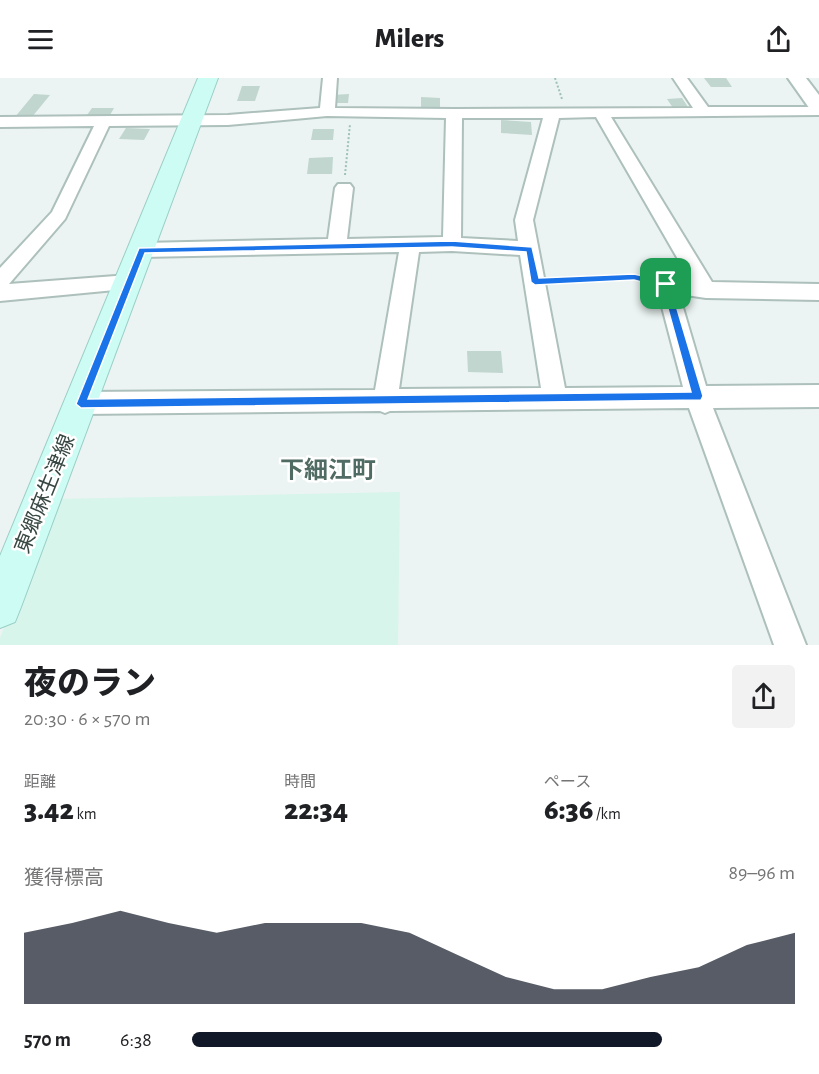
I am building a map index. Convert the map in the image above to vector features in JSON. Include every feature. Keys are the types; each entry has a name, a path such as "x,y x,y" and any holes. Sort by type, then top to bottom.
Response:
{"main road":[{"name":"東郷麻生津線","path":"0,607 208,78"}],"street":[{"path":"327,112 330,78"},
{"path":"680,78 704,113"},
{"path":"797,78 819,110"},
{"path":"0,122 228,120 327,112 560,114 819,110"},
{"path":"601,113 706,290"},
{"path":"452,244 454,114"},
{"path":"555,399 524,220 560,114"},
{"path":"0,281 59,215 104,120"},
{"path":"338,245 344,188"},
{"path":"142,250 452,244 529,249"},
{"path":"385,402 410,245"},
{"path":"0,293 129,283"},
{"path":"790,645 698,396 666,284 706,290 819,292"},
{"path":"81,404 819,396"}],"path":[{"path":"555,78 560,114"},
{"path":"344,188 351,114"},
{"path":"535,282 634,277 666,284"}],"shaded area":[{"path":"400,492 398,645 0,645 0,638 54,499"}],"building":[{"path":"704,78 726,78 732,87 711,87"},
{"path":"242,86 260,86 255,101 237,101"},
{"path":"34,94 50,95 32,117 15,117"},
{"path":"349,94 348,103 331,103 332,95"},
{"path":"421,97 440,98 440,109 421,109"},
{"path":"682,98 688,107 673,108 667,99"},
{"path":"92,108 114,108 110,115 87,115"},
{"path":"501,120 531,122 532,135 501,133"},
{"path":"126,128 150,129 144,140 119,139"},
{"path":"313,129 334,129 333,140 311,140"},
{"path":"333,157 332,174 307,174 309,158"},
{"path":"467,351 501,351 503,373 468,372"}],"district":[{"name":"下細江町","path":"328,471"}],"route":[{"path":"452,244 529,249 535,282 634,277 666,284 698,396 385,402 81,404 142,250 243,246 452,244"}]}
